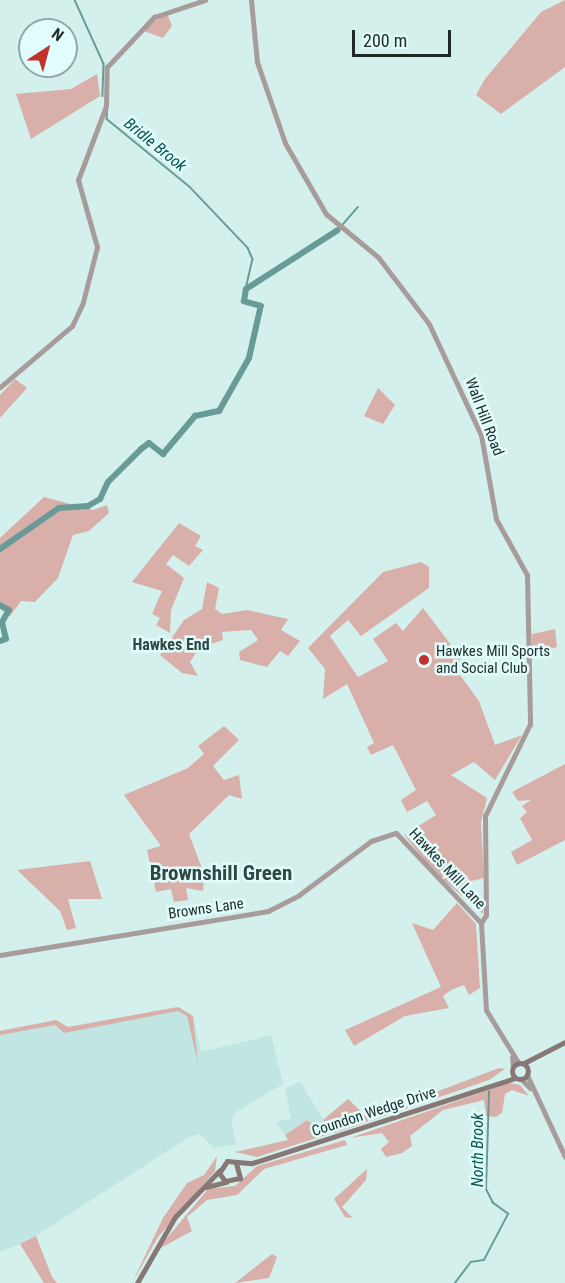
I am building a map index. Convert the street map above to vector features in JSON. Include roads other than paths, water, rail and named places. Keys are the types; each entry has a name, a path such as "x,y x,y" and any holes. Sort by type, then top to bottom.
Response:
{"main road":[{"path":"517,1065 537,1059 565,1042"},
{"path":"517,1065 518,1078 527,1072 537,1059"},
{"path":"517,1065 527,1072"},
{"name":"Coundon Wedge Drive","path":"501,1080 517,1065"},
{"name":"Coundon Wedge Drive","path":"137,1283 160,1238 227,1161 252,1163 501,1080 518,1078"},
{"path":"237,1163 241,1175"},
{"name":"Coundon Wedge Drive","path":"204,1188 227,1182 241,1175 252,1163"},
{"path":"220,1170 227,1182"}],"street":[{"path":"0,387 72,326 83,302 97,247 78,194 78,180 105,97 107,67 145,24 164,11 205,0"},
{"name":"Wall Hill Road","path":"251,0 258,62 277,125 326,214 378,258 448,358 486,451 496,519 527,575 530,724 485,816 486,915 481,923 486,1010 517,1065"},
{"name":"Hawkes Mill Lane","path":"395,833 481,923"},
{"name":"Browns Lane","path":"0,955 268,911 292,900 371,841 395,833"},
{"path":"527,1072 565,1157"},
{"path":"518,1078 535,1094"}],"waterway":[{"name":"Bridle Brook","path":"75,0 104,64 103,96"},
{"name":"Bridle Brook","path":"108,101 107,119 190,187 248,248 253,259 246,289"},
{"path":"338,230 358,207"},
{"path":"261,306 244,301 246,289 338,230"},
{"path":"0,549 59,508 88,506 100,499 108,482 149,443 163,454 195,416 219,411 249,358 260,309"},
{"path":"0,605 9,610 2,622 6,639 0,641"},
{"name":"North Brook","path":"455,1283 471,1262 484,1260 508,1214 493,1203 486,1189 489,1092"}],"place":[{"name":"Hawkes Mill Sports and Social Club","path":"424,660"}],"district":[{"name":"Hawkes End","path":"171,645"},
{"name":"Brownshill Green","path":"221,873"}]}
